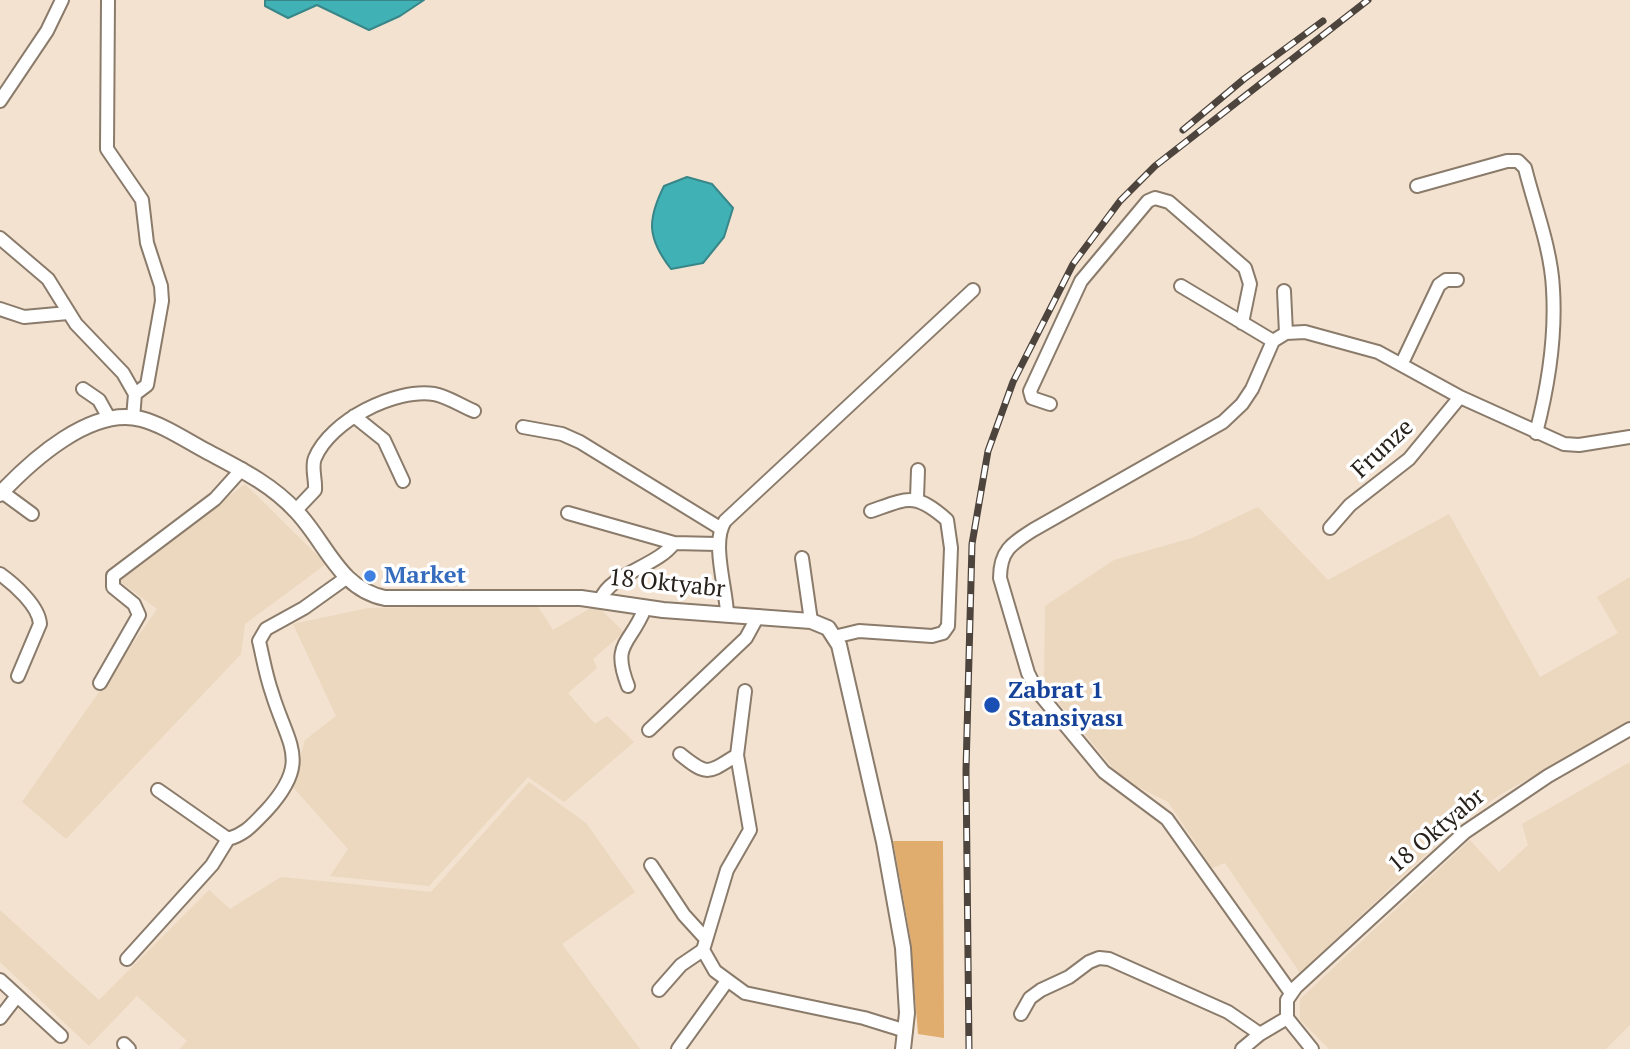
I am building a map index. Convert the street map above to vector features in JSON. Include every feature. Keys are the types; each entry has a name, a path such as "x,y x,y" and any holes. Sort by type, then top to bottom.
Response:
{"street":[{"path":"0,101 47,31 62,0"},
{"path":"108,0 107,149 142,200 145,231 155,263 162,301 147,385 135,394"},
{"path":"1417,186 1507,161 1518,160 1525,169 1548,256 1553,289 1549,374 1536,433"},
{"path":"1050,404 1032,398 1030,391 1081,281 1148,201 1155,198 1169,202 1245,268 1250,284 1242,323"},
{"path":"0,238 48,279 68,313 124,373 135,394 134,418 108,418 85,428 39,456 1,493 32,514"},
{"path":"1402,363 1439,285 1446,280 1457,279"},
{"path":"1181,286 1273,341"},
{"path":"727,614 726,590 717,544 720,528 829,422 973,290"},
{"path":"1284,291 1286,334"},
{"path":"0,309 23,317 68,313"},
{"path":"1312,1049 1287,1018 1291,993 1167,820 1104,772 1037,691 1028,673 1000,578 1000,562 1004,550 1234,413 1252,389 1273,341 1286,334 1305,332 1378,352 1460,397 1564,444 1579,445 1630,437"},
{"path":"83,388 99,400 108,418"},
{"path":"296,510 315,490 316,455 354,416 385,401 424,393 437,394 474,411"},
{"name":"Frunze","path":"1330,528 1350,505 1391,476 1409,459 1460,397"},
{"path":"354,416 384,440 403,481"},
{"name":"18 Oktyabr","path":"134,418 157,426 242,469 296,510 346,578 370,595 385,598 601,599 645,608 811,621 828,628 834,637"},
{"path":"523,427 562,434 580,442 720,528"},
{"path":"100,683 139,615 134,604 113,587 113,576 215,499 242,469"},
{"path":"917,498 918,470"},
{"path":"871,511 909,497 917,498 947,520 950,529 946,630 932,636 859,631 834,637 845,671 884,842 903,948 906,1031 903,1049"},
{"path":"568,513 674,543 717,544"},
{"path":"601,599 608,588 665,553 674,543"},
{"path":"802,558 811,621"},
{"path":"0,574 16,587 39,617 40,624 18,676"},
{"path":"127,959 212,865 228,839 243,835 282,791 294,757 289,735 272,695 259,641 261,634 346,578"},
{"path":"628,686 619,662 622,647 645,608"},
{"path":"649,730 746,638 758,616"},
{"path":"659,990 704,944 727,870 750,830 737,755 746,691"},
{"name":"18 Oktyabr","path":"1291,993 1465,832 1548,776 1630,729"},
{"path":"680,754 700,771 709,772 737,755"},
{"path":"158,790 228,839"},
{"path":"651,865 704,944 715,971 745,993 864,1018 906,1031"},
{"path":"1021,1014 1030,998 1099,957 1228,1012 1260,1034"},
{"path":"0,980 61,1036"},
{"path":"678,1049 727,981"},
{"path":"0,1018 17,996"},
{"path":"1242,1049 1260,1034 1287,1018"}],"shaded area":[{"path":"245,484 326,564 245,624 241,654 66,839 22,802 157,609 118,580"},
{"path":"1258,507 1328,580 1449,514 1540,677 1618,633 1597,597 1630,577 1630,722 1503,793 1461,821 1300,973 1225,863 1212,868 1168,802 1122,779 1044,685 1045,606 1114,560 1192,538"},
{"path":"537,605 553,630 596,605 624,632 593,659 597,668 568,693 595,724 607,716 634,742 564,802 528,777 429,886 330,876 348,849 292,786 305,740 336,716 293,624 368,608"},
{"path":"1630,762 1630,1025 1606,1049 1329,1049 1300,1020 1300,999 1470,840 1499,872 1528,845 1522,824"},
{"path":"529,782 586,823 635,892 562,944 640,1049 180,1049 187,1041 137,996 89,1046 0,962 0,910 99,1000 209,890 230,909 281,877 431,892"},
{"path":"893,841 943,841 944,1038 918,1034 910,936"}],"water":[{"path":"265,0 424,0 400,16 369,30 317,5 288,18 265,6"},
{"path":"687,177 712,184 733,208 724,237 703,263 671,269 657,248 652,219 664,186"}],"railway":[{"path":"969,1049 966,770 972,544 988,451 1013,382 1073,264 1120,201 1155,166 1368,0"},
{"path":"1183,130 1244,79 1323,21"}],"place":[{"name":"Market","path":"370,576"},
{"name":"Zabrat 1 Stansiyası","path":"992,705"}]}
